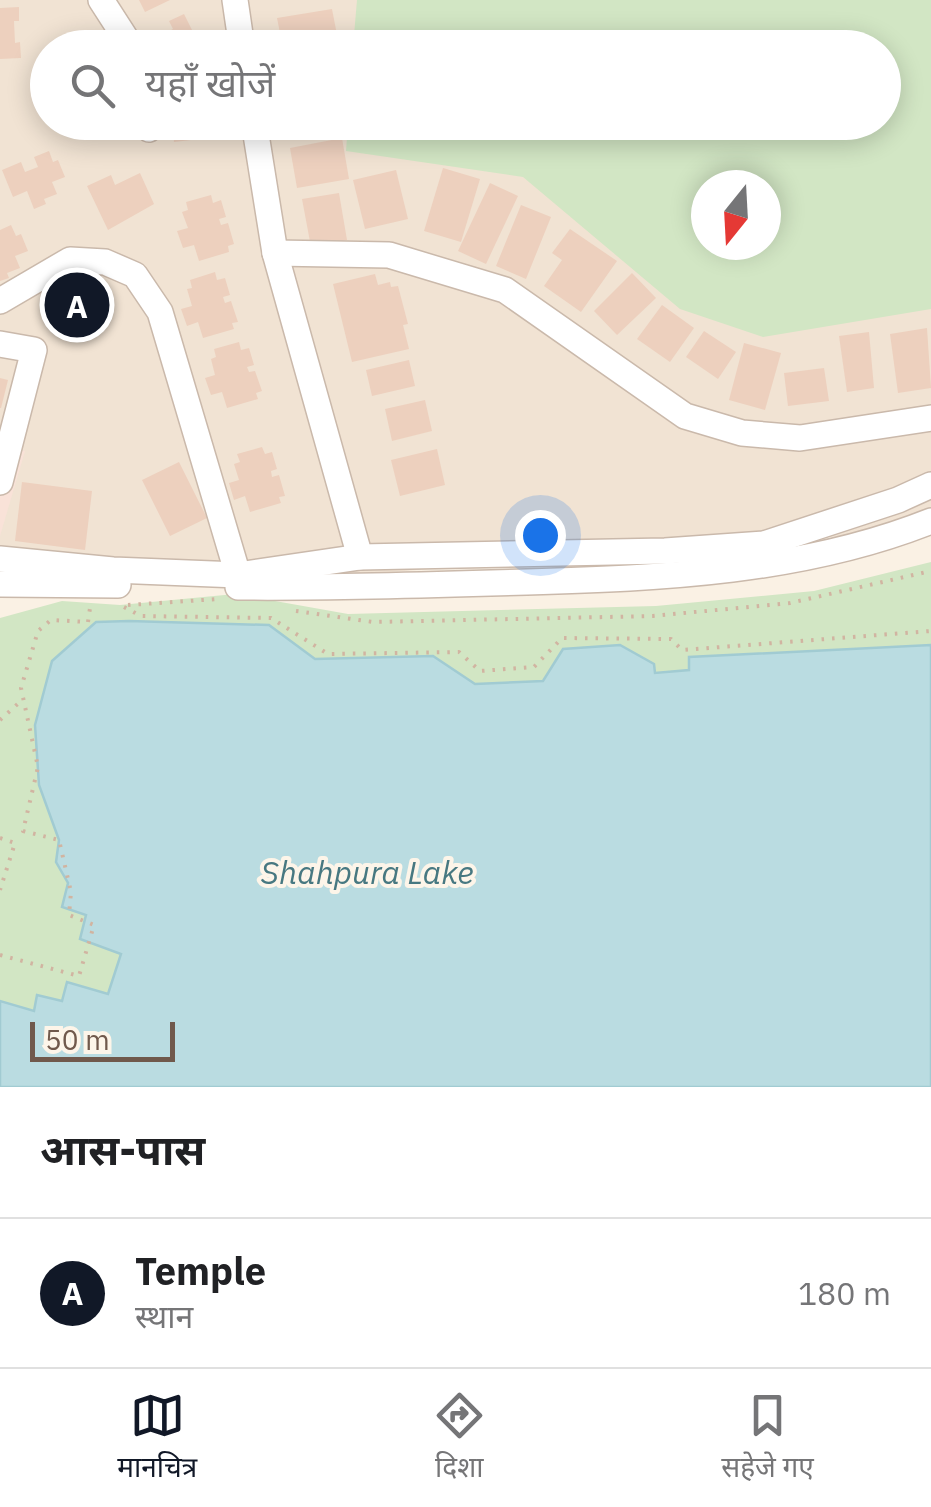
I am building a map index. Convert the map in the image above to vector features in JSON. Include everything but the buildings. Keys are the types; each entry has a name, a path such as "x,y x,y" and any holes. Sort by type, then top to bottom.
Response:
{"street":[{"path":"101,0 120,30"},
{"path":"235,0 239,30"},
{"path":"257,140 275,253 360,557"},
{"path":"275,253 390,255 505,290 685,416 742,433 800,438 931,418"},
{"path":"0,301 70,260 105,262 135,275 160,312 238,575"},
{"path":"0,344 34,350 5,434 0,482"},
{"path":"0,559 112,570 238,575 360,557 666,551 764,544 898,500 931,485"},
{"path":"0,584 345,588 574,581 720,571 844,549 931,521"}],"path":[{"path":"293,610 373,622 652,616 790,603 931,572"},
{"path":"216,599 120,605 141,616 271,618 328,654 459,652 480,671 534,667 562,638 671,639 682,650 931,631"},
{"path":"0,955 79,976 94,924 69,915 71,892 59,840 23,831 38,767 21,688 38,631 51,620 88,622 91,601"},
{"path":"0,720 22,700"},
{"path":"0,838 14,842 0,890"}],"shaded area":[{"path":"0,0 931,0 931,512 892,532 367,574 0,586"},
{"path":"0,446 25,451 0,536"}],"green space":[{"path":"357,0 931,0 931,309 763,337 680,309 523,177 346,151 347,140 901,140 901,30 354,30"},
{"path":"931,562 931,645 689,658 689,670 654,673 564,649 543,681 474,684 433,656 314,659 269,625 129,621 35,725 39,785 59,840 56,862 87,915 80,939 122,953 109,994 68,983 62,1002 34,1011 0,1001 0,618 62,601 120,605 235,594 348,614 656,606 814,591"}],"water":[{"name":"Shahpura Lake","path":"96,622 269,625 315,659 433,656 475,684 543,681 563,649 620,645 654,664 655,673 689,670 689,657 931,645 931,1087 0,1087 0,1001 34,1011 37,995 62,1001 67,982 108,994 121,954 80,939 86,915 62,907 68,883 56,862 59,840 39,785 35,725 52,661"}],"place":[{"name":"Temple","path":"77,305"}]}
